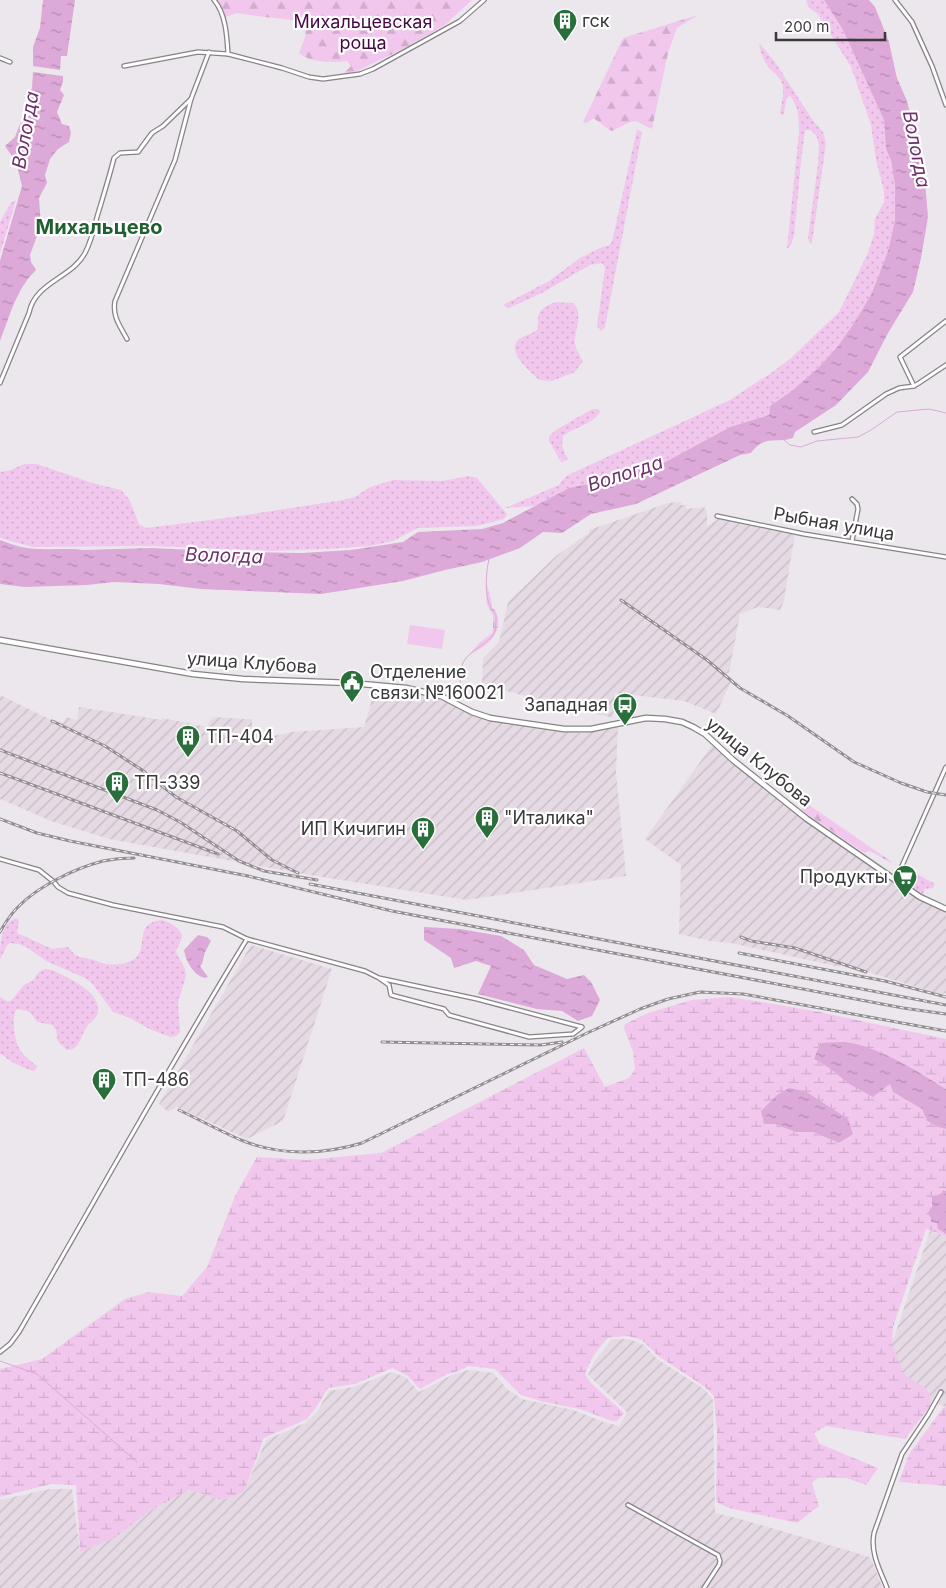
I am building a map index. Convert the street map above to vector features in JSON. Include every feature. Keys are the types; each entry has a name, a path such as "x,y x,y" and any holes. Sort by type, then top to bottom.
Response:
{"main road":[{"name":"улица Клубова","path":"0,640 193,674 243,679 340,682 406,688 441,696 472,712 490,718 564,729 591,729 646,718 676,721 699,730 796,811 924,899 946,909"}],"street":[{"path":"214,0 220,7 228,54"},
{"path":"124,66 198,52 209,52 228,54 322,79 360,74 460,21 474,11 484,0"},
{"path":"895,0 912,22 932,66 946,105"},
{"path":"127,339 116,318 114,310 116,301 175,160 191,99 209,52"},
{"path":"0,58 10,62"},
{"path":"0,383 29,313 31,303 51,282 72,269 85,254 114,158 120,153 135,153 141,150 152,133 163,126 191,99"},
{"path":"914,386 900,356 946,321"},
{"path":"814,432 842,425 886,394 899,388 914,386 944,370 946,366"},
{"path":"852,499 857,504 858,509 852,541"},
{"name":"Рыбная улица","path":"717,516 804,534 946,558"},
{"path":"895,878 946,767"},
{"path":"0,859 40,870 68,894 223,927 247,939 365,971 389,985 391,995 444,1009 449,1015 529,1037 573,1034 582,1028 477,999 379,978"},
{"path":"0,1352 10,1344 18,1332 114,1168 189,1034 247,939"},
{"path":"887,1588 874,1554 872,1543 874,1533 902,1454 941,1392"},
{"path":"628,1505 718,1555 720,1558 719,1565 704,1588"}],"shaded area":[{"path":"681,502 681,505 686,505 686,509 704,507 707,512 707,526 718,519 795,533 784,601 780,610 758,607 740,614 729,673 727,673 725,678 731,682 716,714 684,701 615,693 613,718 482,685 483,658 499,642 508,602 556,556 589,533 589,530 668,503"},
{"path":"375,689 427,696 446,702 481,718 497,722 582,733 618,727 616,772 626,876 467,900 310,875 109,839 51,821 0,799 0,695 47,718 64,723 66,717 77,720 79,707 162,720 162,718 207,727 210,720 215,717 252,719 252,728 263,730 263,738 292,732 364,727"},
{"path":"713,744 797,814 918,898 946,911 946,993 940,994 841,964 840,967 731,943 710,941 679,934 681,865 645,839"},
{"path":"251,945 332,969 283,1121 247,1139 177,1107 168,1112 159,1104"},
{"path":"930,1231 946,1236 946,1407 927,1401 929,1390 882,1373"},
{"path":"612,1339 629,1339 644,1345 657,1359 704,1389 713,1400 715,1513 870,1557 883,1588 0,1588 0,1500 50,1489 72,1489 80,1551 116,1537 148,1512 189,1490 223,1500 244,1492 266,1440 305,1423 317,1412 329,1391 354,1387 392,1372 407,1378 419,1392 452,1375 468,1370 493,1373 508,1390 522,1399 573,1410 619,1426 627,1412 588,1375 594,1362"}],"green space":[{"name":"Михальцевская роща","path":"211,0 472,0 445,25 403,49 357,71 345,74 351,66 347,61 334,62 309,59 299,53 305,37 306,26 293,20 237,13 223,18 217,6"},
{"path":"806,0 824,0 843,30 884,120 886,149 891,160 895,185 895,220 888,251 872,293 838,346 819,367 793,390 770,406 769,415 730,427 656,467 641,469 631,475 569,488 535,506 505,508 559,485 566,476 730,400 791,358 839,312 867,255 874,234 875,219 884,202 884,191 876,160 871,125 851,67 818,14 809,8"},
{"path":"698,15 677,28 668,53 652,129 636,121 612,131 595,119 587,123 583,122 623,38"},
{"path":"759,43 775,62 814,122 823,132 826,144 812,242 810,244 808,238 818,164 819,145 817,137 811,130 805,130 794,236 790,247 787,248 799,118 795,104 790,96 787,97 783,115 780,114 783,94 782,83 765,63"},
{"path":"637,129 642,132 605,327 601,331 597,326 605,268 602,263 590,265 542,293 509,308 503,305 549,281 580,258 608,246 612,242"},
{"path":"16,200 0,254 0,222 11,203"},
{"path":"555,302 573,303 578,311 575,344 583,361 575,372 552,381 539,380 526,368 518,357 515,346 519,339 538,329 540,312"},
{"path":"592,409 599,409 600,412 588,423 563,436 562,446 568,460 561,462 549,441 549,436"},
{"path":"24,464 37,464 92,483 121,490 129,499 139,524 146,528 343,500 355,497 370,487 393,480 442,481 469,476 477,478 507,514 504,519 476,526 418,528 393,541 370,546 272,551 152,546 32,547 0,538 0,472 11,470"},
{"path":"487,585 492,608 498,617 497,631 489,642 470,654 478,644 492,633 493,615 487,605"},
{"path":"410,625 445,630 442,649 407,644"},
{"path":"806,803 892,862 870,851 863,852 804,812 802,808"},
{"path":"909,868 914,869 919,875 935,884 933,888 925,889 923,894 912,887 904,878 904,872"},
{"path":"16,918 19,920 17,933 52,949 68,947 79,957 111,964 126,963 138,955 141,950 143,934 148,925 162,920 174,926 182,936 176,952 185,969 186,976 178,1003 180,1032 176,1036 170,1037 113,1012 92,983 46,961 19,944 10,943 7,945 0,960 4,930"},
{"path":"45,969 58,972 86,989 95,999 98,1010 96,1017 87,1027 75,1048 67,1050 58,1042 56,1030 52,1025 37,1022 27,1011 16,1010 14,1026 17,1044 24,1055 37,1066 34,1071 16,1064 0,1053 0,997 11,1001 24,985"},
{"path":"730,997 815,1011 946,1039 946,1089 926,1076 881,1053 820,1043 814,1059 829,1068 890,1084 893,1092 922,1109 927,1121 946,1129 946,1191 943,1190 933,1200 931,1220 937,1223 946,1236 926,1229 893,1327 893,1344 902,1371 907,1377 926,1389 931,1399 930,1406 905,1439 826,1426 814,1433 820,1444 878,1468 866,1485 846,1478 818,1478 812,1483 819,1506 797,1523 729,1508 718,1503 716,1499 717,1434 714,1396 705,1387 658,1356 642,1340 628,1336 608,1338 589,1364 585,1374 590,1382 624,1413 617,1421 612,1421 580,1409 544,1402 521,1395 495,1369 469,1366 447,1374 420,1389 408,1376 392,1368 355,1384 328,1388 307,1419 264,1438 244,1492 223,1500 189,1490 148,1512 116,1537 80,1552 76,1485 51,1484 0,1497 0,1369 42,1359 125,1299 149,1292 182,1296 207,1267 235,1196 257,1157 307,1160 381,1153 584,1048 605,1087 629,1078 635,1069 633,1052 624,1028 625,1024 648,1013 692,1000","holes":["774,1124 852,1134 839,1143 813,1132 796,1132"]},
{"path":"946,1407 946,1486 899,1482 909,1454 943,1408"}],"water":[{"path":"43,0 75,0 67,56 61,56 60,70 33,66 33,47 40,28"},
{"name":"Вологда","path":"824,0 869,0 875,7 889,42 897,78 907,101 924,170 928,217 913,292 888,333 868,372 836,405 795,432 793,438 761,443 751,453 740,455 636,504 591,514 562,533 543,532 520,548 482,562 403,581 321,594 201,589 159,584 114,582 25,587 0,584 0,540 34,549 151,548 302,553 351,550 403,542 418,532 482,529 503,523 569,488 631,475 641,469 656,467 730,427 769,415 770,406 793,390 819,367 838,346 856,320 872,293 888,251 895,220 895,185 891,160 886,149 884,120 843,30"},
{"name":"Вологда","path":"33,72 63,76 60,90 64,95 57,112 62,124 69,126 71,133 69,142 58,149 50,159 45,175 47,183 39,198 41,225 30,255 31,262 36,270 18,294 0,341 0,261 22,186 16,162 5,146 15,137 20,124 30,115 28,97 32,88"},
{"path":"424,927 460,929 501,936 524,950 534,965 567,979 584,975 591,982 600,1000 592,1016 578,1021 562,1011 537,1009 478,994 491,966 476,961 454,968 451,958 424,940"},
{"path":"198,935 207,937 211,941 200,966 208,977 205,978 197,974 191,967 186,959 184,950"},
{"path":"847,1042 875,1050 913,1069 946,1089 946,1129 927,1121 922,1109 893,1092 890,1084 873,1097 851,1085 814,1059 820,1043"},
{"path":"789,1088 805,1091 848,1119 853,1134 839,1143 813,1132 796,1132 774,1124 764,1124 761,1111 777,1095"},
{"path":"943,1190 946,1191 946,1234 938,1229 937,1223 931,1222 928,1213 932,1206 932,1197 942,1193"}],"waterway":[{"path":"784,440 790,445 801,447 817,441 858,437 897,412 929,409 946,413"},
{"path":"458,688 464,661 471,653 490,639 495,631 496,615 491,609 486,591 489,559"},
{"path":"0,1361 37,1374 137,1462"}],"railway":[{"path":"621,600 707,660 740,688 788,716 854,762 901,783 927,792 946,795"},
{"path":"52,721 105,746 142,770 176,797 237,831 272,860 298,873"},
{"path":"0,750 157,810 180,822 239,861 264,871 317,880"},
{"path":"0,773 218,854"},
{"path":"0,819 37,833 70,841 248,876 392,911 903,1008 946,1014"},
{"path":"0,932 18,907 26,899 47,885 81,868 103,861 134,858"},
{"path":"310,884 946,1005"},
{"path":"741,937 751,941 795,948 866,972"},
{"path":"739,953 885,981 946,997"},
{"path":"179,1110 241,1140 270,1149 317,1152 347,1147 362,1143 640,1009 668,999 700,992 743,994 946,1031"},
{"path":"382,1042 541,1045 562,1042"}],"place":[{"name":"гск","path":"565,42"},
{"name":"Отделение связи №160021","path":"352,703"},
{"name":"Западная","path":"625,726"},
{"name":"ТП-404","path":"188,758"},
{"name":"ТП-339","path":"117,804"},
{"name":"\"Италика\"","path":"487,839"},
{"name":"ИП Кичигин","path":"423,850"},
{"name":"Продукты","path":"905,898"},
{"name":"ТП-486","path":"104,1101"}],"district":[{"name":"Михальцево","path":"99,227"}]}
